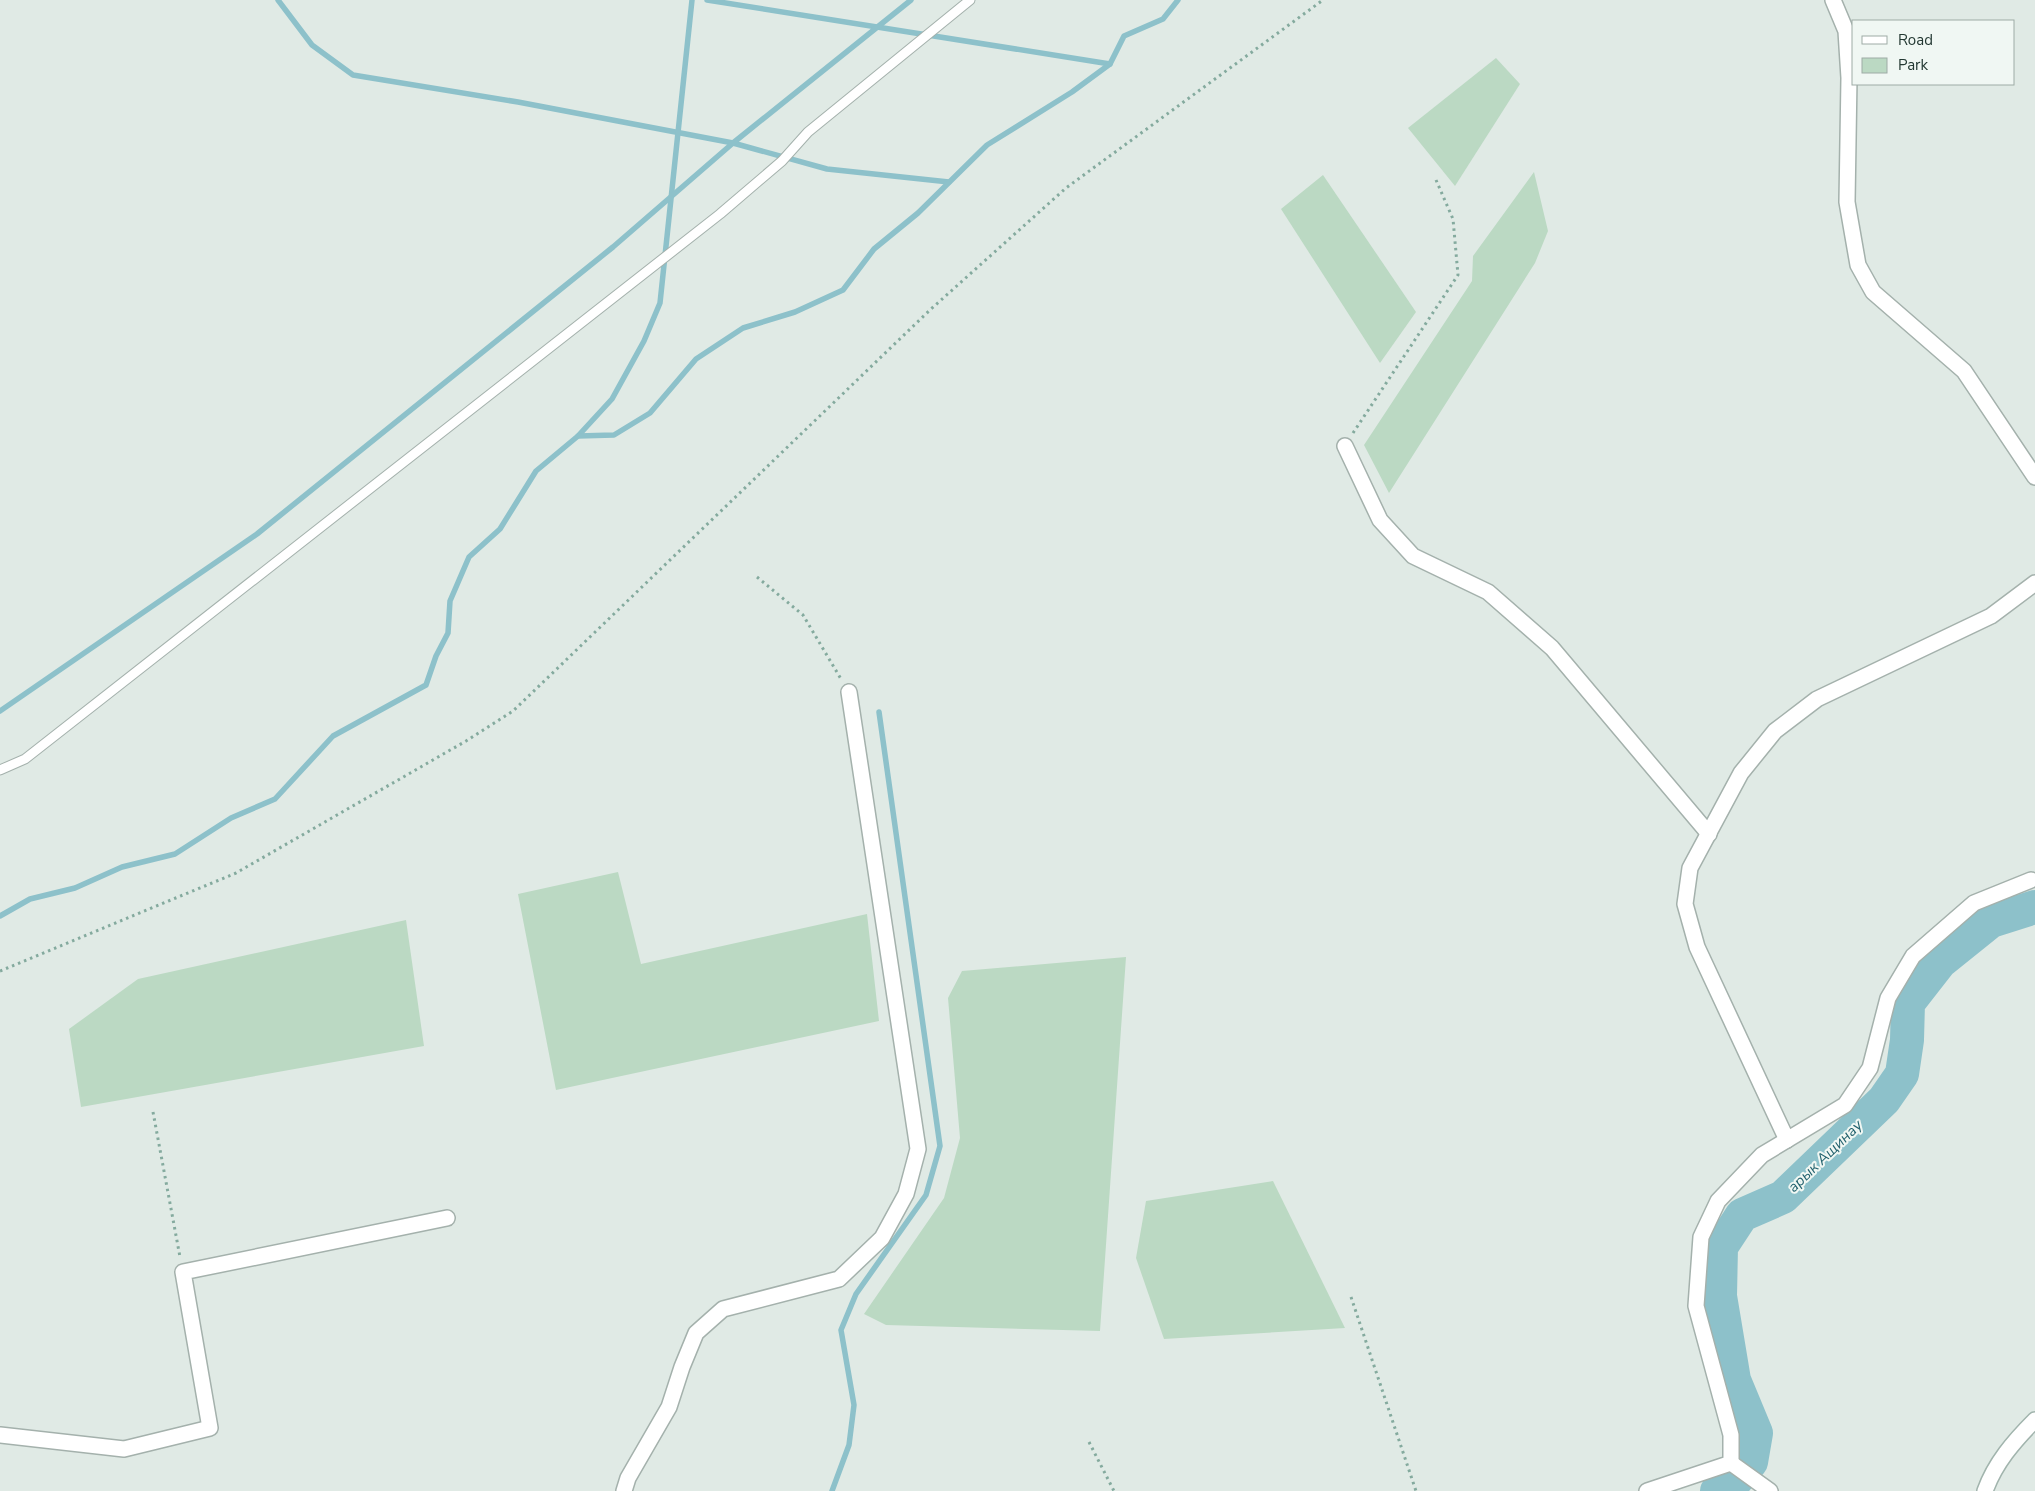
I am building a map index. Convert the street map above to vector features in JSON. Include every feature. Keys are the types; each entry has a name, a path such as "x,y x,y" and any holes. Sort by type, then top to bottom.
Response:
{"street":[{"path":"1833,0 1846,31 1849,78 1847,202 1858,265 1873,292 1964,371 2035,477"},
{"path":"1345,446 1380,520 1406,549 1413,556 1488,592 1552,648 1709,834"},
{"path":"1787,1140 1697,948 1685,904 1690,868 1740,773 1775,731 1817,699 1991,616 2035,582"},
{"path":"624,1491 628,1478 670,1407 682,1367 696,1333 723,1309 838,1279 882,1238 906,1194 918,1149 849,692"},
{"path":"1732,1464 1732,1435 1696,1306 1701,1237 1718,1201 1762,1155 1845,1105 1870,1068 1888,998 1913,956 1974,903 2031,880"},
{"path":"0,1435 124,1449 210,1428 183,1272 447,1218"},
{"path":"1986,1491 1991,1475 2016,1438 2035,1420"},
{"path":"1647,1491 1732,1464"},
{"path":"1732,1464 1770,1491"}],"lane":[{"path":"0,770 25,759 720,214 782,160 808,132 970,0"}],"path":[{"path":"0,971 236,874 466,741 512,711 931,309 1066,188 1323,0"},
{"path":"1345,446 1458,275 1453,219 1436,180"},
{"path":"757,577 803,615 849,692"},
{"path":"153,1112 183,1272"},
{"path":"1351,1297 1416,1491"},
{"path":"1089,1442 1114,1491"}],"green space":[{"path":"1496,58 1520,84 1455,186 1408,128"},
{"path":"1534,172 1548,231 1535,263 1389,493 1364,445 1472,281 1473,256"},
{"path":"1323,175 1416,312 1380,363 1281,209"},
{"path":"618,872 641,964 867,914 879,1021 556,1090 518,894"},
{"path":"406,920 424,1046 81,1107 69,1029 138,979"},
{"path":"1126,957 1100,1331 886,1325 864,1314 944,1198 960,1138 948,998 962,971"},
{"path":"1273,1181 1345,1328 1164,1339 1136,1258 1146,1201"}],"waterway":[{"path":"278,0 312,45 353,75 518,102 733,143 827,169 949,182"},
{"path":"578,436 612,399 644,341 660,303 692,0"},
{"path":"707,0 1110,64"},
{"path":"0,711 257,534 613,247 733,143 911,0"},
{"path":"0,916 30,899 75,888 122,867 175,854 231,818 275,799 333,736 426,685 436,656 448,633 450,601 469,557 500,529 536,471 578,436 614,435 650,413 696,359 743,328 795,312 843,290 874,249 918,213 987,145 1072,92 1110,64 1124,36 1163,19 1178,0"},
{"path":"832,1491 849,1445 854,1405 841,1330 856,1294 926,1195 940,1146 879,712"},
{"name":"арык Ащинау","path":"1717,1491 1732,1485 1751,1462 1756,1433 1734,1380 1720,1296 1721,1247 1742,1215 1783,1197 1884,1100 1902,1074 1907,1040 1908,1003 1940,962 1991,921 2035,907"}]}
